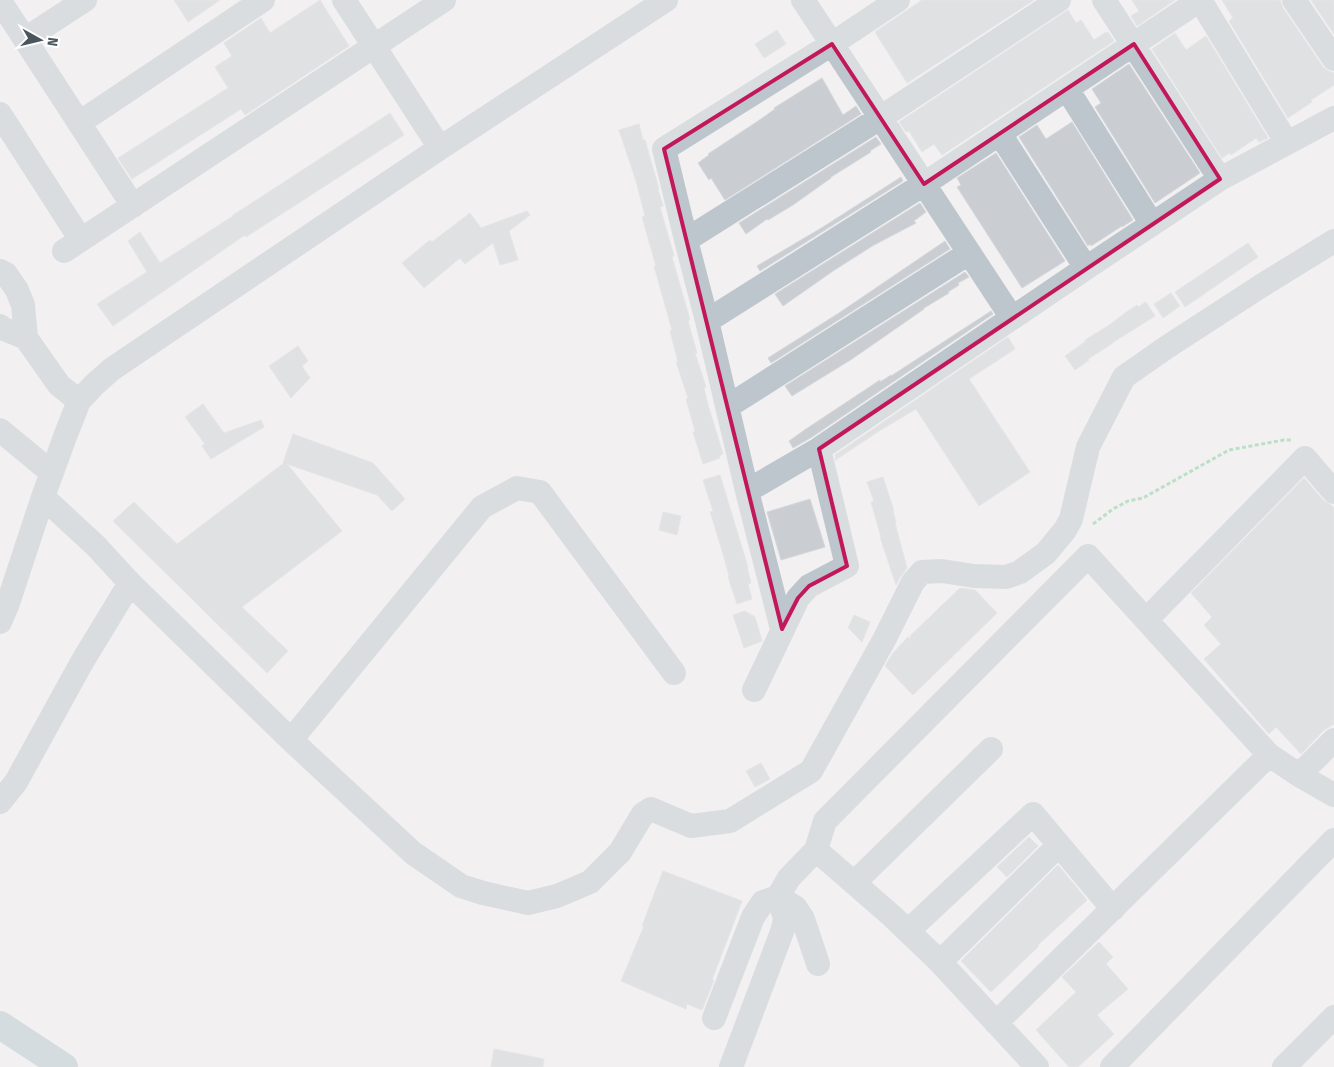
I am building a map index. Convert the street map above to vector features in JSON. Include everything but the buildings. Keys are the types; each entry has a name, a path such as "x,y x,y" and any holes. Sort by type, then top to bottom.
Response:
{"main road":[{"path":"0,1024 64,1067"}],"street":[{"path":"25,39 85,0"},
{"path":"79,123 263,0"},
{"path":"344,0 440,148"},
{"path":"0,114 73,245 444,0"},
{"path":"0,622 43,497 79,401 94,385 112,370 440,148 666,0"},
{"path":"803,0 1012,318"},
{"path":"782,629 664,149 832,44 898,0"},
{"path":"686,240 880,118 1059,0"},
{"path":"1104,0 1220,179"},
{"path":"707,321 924,184 1200,0 1287,143"},
{"path":"1294,0 1334,59"},
{"path":"0,1 133,206"},
{"path":"1066,89 1152,224"},
{"path":"747,491 819,449 1220,179 1334,118"},
{"path":"1000,134 1086,268"},
{"path":"43,497 96,546 130,583 291,740 413,853 461,886 528,904 557,896 590,882 620,852 643,814 651,809 691,826 730,821 810,771 884,640 913,582 922,572 942,571 974,576 1006,577 1020,572 1046,553 1065,530 1071,519 1088,447 1124,377 1261,286 1334,241"},
{"path":"727,407 969,253"},
{"path":"0,271 6,274 17,290 23,305 26,338 60,385 79,401"},
{"path":"0,326 26,338"},
{"path":"0,430 52,473"},
{"path":"754,690 798,598 809,586 846,566 819,449"},
{"path":"1146,620 1305,458 1334,492"},
{"path":"291,740 482,507 517,488 540,492 674,673"},
{"path":"714,1018 753,917 763,902 778,896 789,878 816,850 825,821 1088,556 1268,755 1334,796"},
{"path":"0,802 16,782 82,662 130,583"},
{"path":"1299,775 1334,740"},
{"path":"854,883 991,749"},
{"path":"996,1023 1268,755"},
{"path":"908,932 1033,814 1113,909"},
{"path":"1112,1067 1334,840"},
{"path":"940,962 1059,845"},
{"path":"816,850 940,962 1037,1067"},
{"path":"778,896 795,907 803,919 818,964"},
{"path":"731,1067 783,929 786,918 778,896"},
{"path":"1284,1067 1334,1018"}],"path":[{"path":"1092,525 1128,501 1143,498 1230,450 1293,440"}],"highlighted area":[{"path":"832,44 924,184 1134,44 1220,179 819,449 847,566 809,586 798,598 782,629 664,149"}]}
